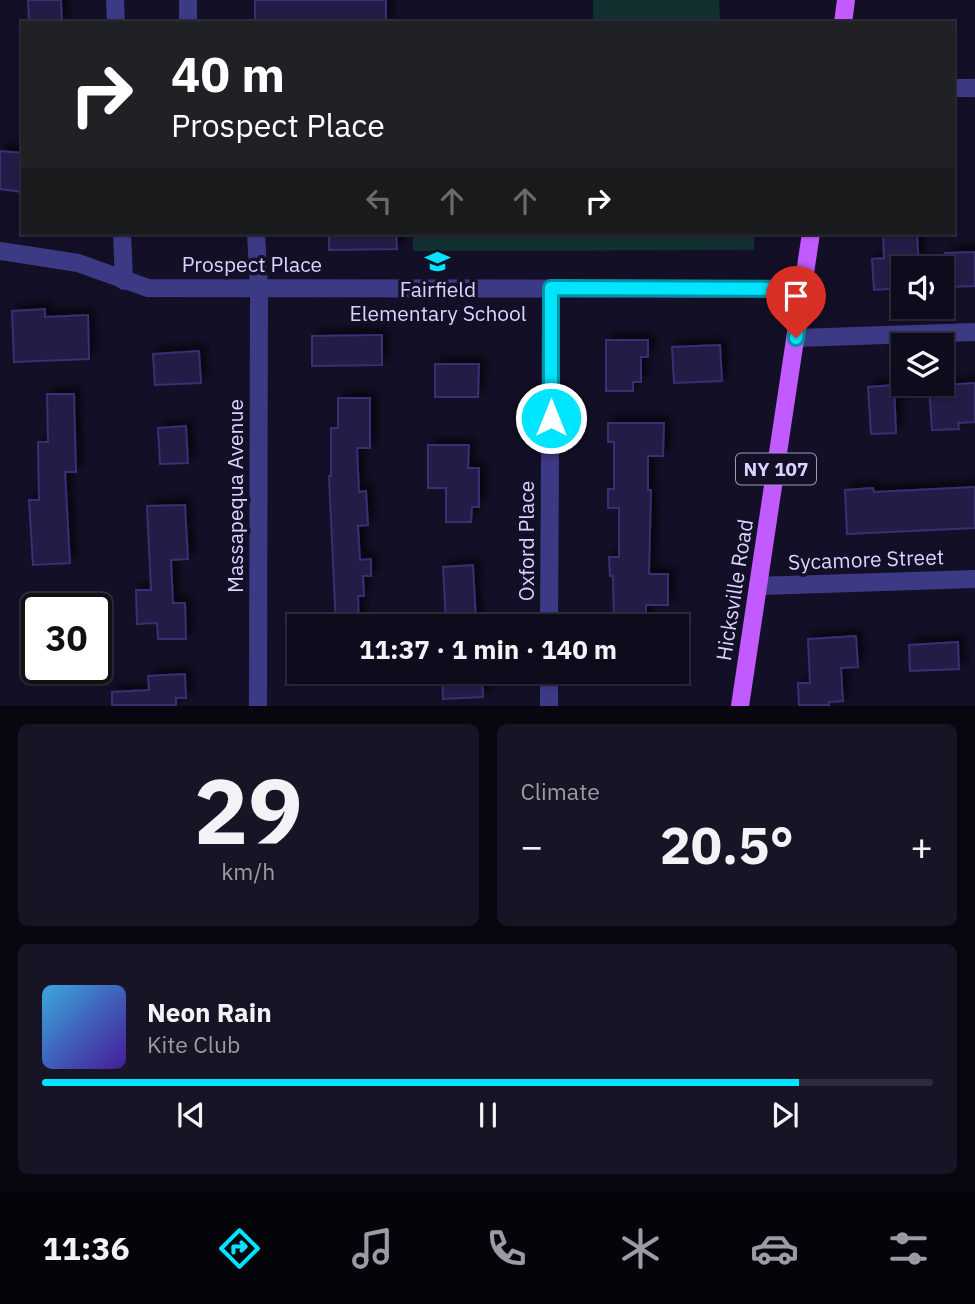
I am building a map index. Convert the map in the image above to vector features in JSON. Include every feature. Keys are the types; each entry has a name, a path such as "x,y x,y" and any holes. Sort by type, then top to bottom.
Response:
{"main road":[{"path":"843,21 846,0"},
{"name":"Hicksville Road","path":"740,705 811,235"}],"street":[{"path":"115,0 116,21"},
{"path":"188,0 188,21"},
{"path":"955,88 975,88"},
{"path":"122,235 124,281"},
{"name":"Massapequa Avenue","path":"256,235 259,288 258,705"},
{"name":"Prospect Place","path":"0,251 78,262 148,288 803,289"},
{"name":"Oxford Place","path":"549,614 551,288"},
{"path":"796,338 975,332"},
{"name":"Sycamore Street","path":"758,586 975,579"},
{"path":"548,705 549,684"}],"green space":[{"path":"593,0 719,0 720,21 593,21"},
{"path":"413,235 754,235 754,250 413,251"}],"building":[{"path":"28,0 61,0 62,21 29,21"},
{"path":"255,0 386,0 386,21 255,21"},
{"path":"0,151 21,153 21,192 0,189"},
{"path":"329,235 396,235 397,249 329,250"},
{"path":"883,235 917,235 918,256 891,256 891,289 874,290 872,259 884,258"},
{"path":"975,252 975,286 954,287 954,256 945,256 945,253"},
{"path":"45,309 45,317 88,315 89,359 14,362 12,311"},
{"path":"382,335 382,365 312,366 312,336"},
{"path":"606,340 648,340 648,357 641,357 641,382 633,382 633,391 606,391"},
{"path":"720,345 722,381 674,383 672,347"},
{"path":"199,351 201,383 155,385 153,354"},
{"path":"435,364 479,364 478,397 435,397"},
{"path":"975,383 975,422 958,423 959,429 932,430 930,396 954,396 954,384"},
{"path":"891,385 891,396 894,396 896,433 871,434 868,387"},
{"path":"47,394 74,394 76,472 65,472 70,563 33,565 29,500 39,500 38,442 48,442"},
{"path":"338,398 370,398 370,448 357,448 359,492 366,491 368,525 358,526 360,560 371,559 371,576 363,576 364,596 358,596 359,614 335,614 329,476 331,428 338,428"},
{"path":"608,423 664,423 663,456 648,456 648,490 651,490 649,574 668,574 668,605 646,605 646,614 614,614 613,576 610,576 609,557 619,557 619,508 608,508 608,489 614,489 614,442 608,442"},
{"path":"186,426 188,463 160,464 158,428"},
{"path":"428,445 469,445 468,468 479,468 479,507 472,507 471,522 446,522 446,488 428,488"},
{"path":"975,487 975,528 847,534 845,490 873,488 874,492"},
{"path":"185,505 188,559 171,560 173,603 185,603 186,639 158,639 157,623 137,624 136,590 151,590 147,506"},
{"path":"473,565 476,614 446,614 443,567"},
{"path":"856,636 858,667 841,668 843,701 829,702 829,705 799,705 798,683 810,683 808,639"},
{"path":"958,642 959,669 910,671 909,645"},
{"path":"185,674 186,698 176,698 176,705 112,705 112,692 149,690 148,676"},
{"path":"442,684 482,684 483,697 443,699"}],"place":[{"name":"Fairfield Elementary School","path":"438,261"}],"route":[{"path":"551,418 551,288 803,289 796,338"}]}
